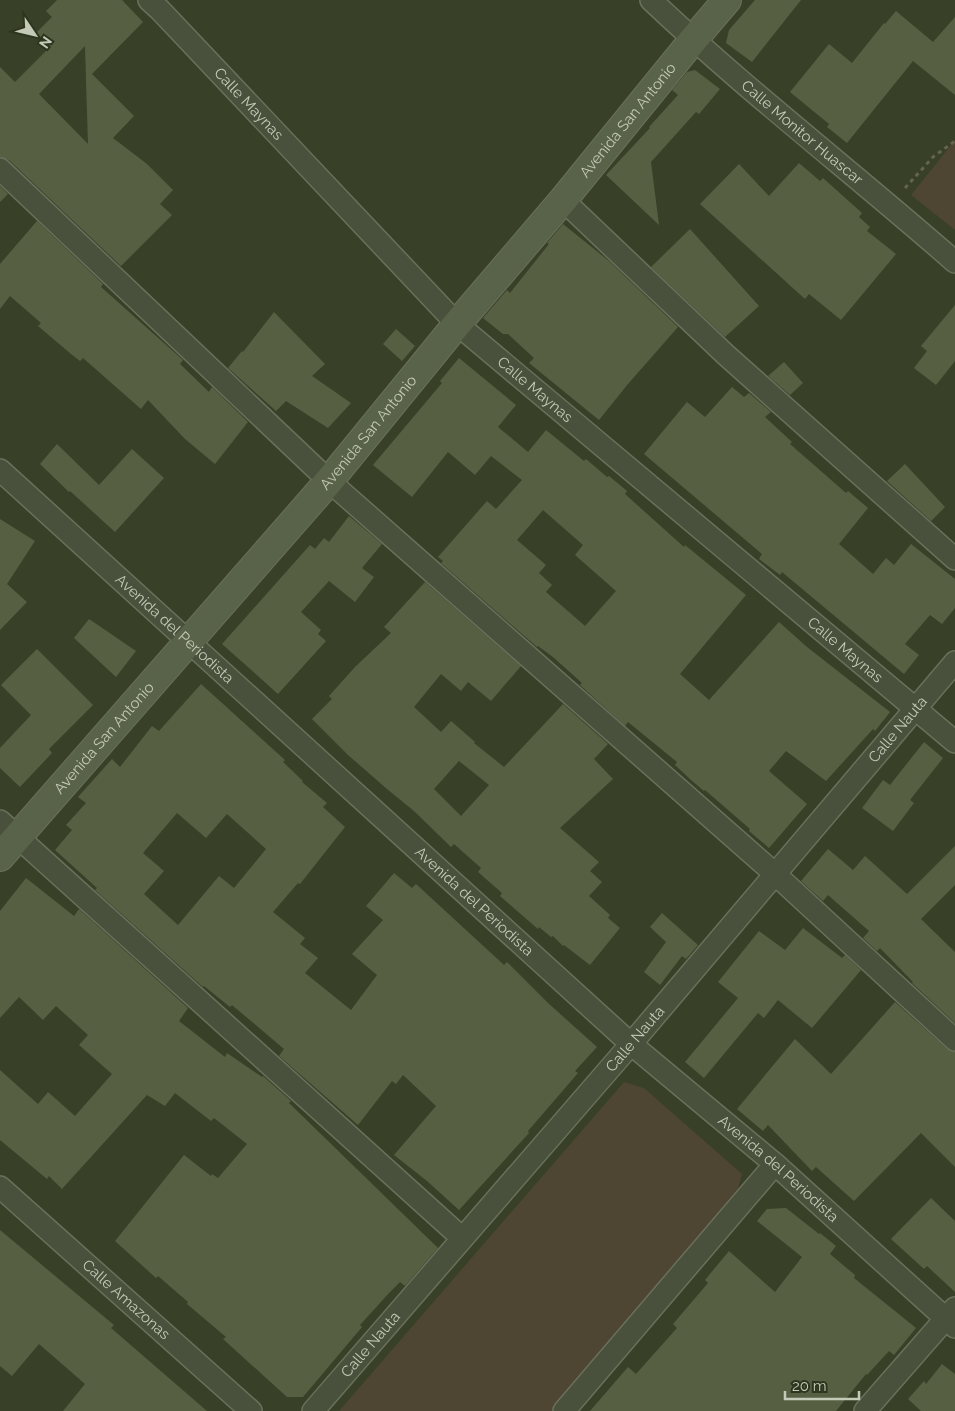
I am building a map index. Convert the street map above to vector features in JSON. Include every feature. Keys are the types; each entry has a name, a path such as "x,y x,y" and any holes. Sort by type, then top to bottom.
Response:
{"main road":[{"name":"Avenida San Antonio","path":"0,857 9,829 188,643 329,481 727,0"}],"street":[{"name":"Calle Monitor Huascar","path":"651,0 693,40 955,262"},
{"name":"Calle Maynas","path":"162,3 457,324 955,742"},
{"path":"0,169 329,481 775,874 955,1040"},
{"path":"563,200 726,355 955,559"},
{"name":"Avenida del Periodista","path":"0,470 188,643 632,1044 775,1164 952,1318"},
{"name":"Calle Nauta","path":"313,1411 632,1044 955,662"},
{"path":"9,829 462,1238"},
{"path":"564,1411 775,1164"},
{"name":"Calle Amazonas","path":"0,1187 251,1411"},
{"path":"865,1411 952,1318"}],"path":[{"path":"889,205 933,157 955,140"}],"shaded area":[{"path":"955,140 955,230 911,195"},
{"path":"624,1082 644,1088 742,1174 735,1199 552,1411 339,1411"}],"building":[{"path":"57,0 122,0 143,22 92,74 134,116 113,138 147,164 173,190 160,204 172,215 121,266 9,160 0,157 0,67 15,82 50,47 36,33 52,17 46,11","holes":["85,46 88,144 39,94"]},
{"path":"755,0 801,0 752,62 726,43 729,30"},
{"path":"896,11 933,42 955,17 955,95 913,61 847,143 827,127 829,124 790,92 829,44 852,63"},
{"path":"695,70 720,89 699,114 696,112 651,162 659,225 606,175 678,95 672,90 687,72"},
{"path":"799,163 820,181 823,178 862,213 859,217 870,227 867,231 896,254 841,320 809,294 805,299 700,204 739,164 769,196"},
{"path":"0,186 8,194 0,202"},
{"path":"37,221 103,284 101,287 183,360 180,364 209,392 212,387 248,422 215,464 185,439 148,400 141,409 83,358 80,361 38,326 41,323 10,296 0,309 0,264"},
{"path":"563,224 609,261 678,327 599,420 529,363 534,358 508,334 503,334 483,318 507,290 510,293"},
{"path":"690,229 759,306 725,337 651,267"},
{"path":"955,305 955,361 936,385 914,368 927,351 921,346"},
{"path":"274,312 325,364 312,376 351,403 328,428 286,401 276,411 228,368"},
{"path":"396,329 415,346 402,361 383,344"},
{"path":"459,358 516,405 498,427 528,452 546,430 584,461 586,459 607,477 609,476 627,491 625,494 684,547 685,545 746,595 680,674 709,700 779,622 807,647 890,712 875,731 873,729 826,781 786,751 769,771 807,804 769,848 749,831 750,829 691,780 675,765 677,762 628,722 625,726 580,685 582,683 553,657 537,647 441,563 443,561 438,557 487,501 496,509 522,480 491,456 475,475 448,452 412,497 373,465 442,383 440,381","holes":["543,510 583,545 575,555 616,591 585,626 546,592 552,585 539,573 546,565 517,540"]},
{"path":"784,362 803,383 790,395 768,376"},
{"path":"732,387 744,397 749,393 771,412 765,417 792,442 790,444 846,493 848,491 868,508 839,544 873,574 886,558 894,565 911,544 955,579 955,608 942,624 930,615 905,644 919,655 904,674 782,572 780,575 759,559 762,554 644,454 687,402 705,417"},
{"path":"57,444 99,485 132,449 164,478 115,532 40,464"},
{"path":"905,464 945,507 931,521 887,481"},
{"path":"349,516 382,544 362,568 374,577 355,602 329,581 301,612 321,630 318,634 326,641 278,694 222,644 310,545 315,549 324,538 329,542"},
{"path":"0,519 35,541 7,584 27,602 0,630"},
{"path":"425,582 521,666 491,701 468,682 461,691 441,674 414,707 441,732 451,721 474,743 504,767 563,704 608,744 594,759 613,779 560,828 599,862 590,871 602,882 589,896 610,915 608,918 620,928 590,965 563,946 553,936 551,937 539,927 538,929 500,896 502,893 478,872 481,868 454,844 451,847 414,811 348,755 312,719 332,699 329,696 355,667 391,633 384,627","holes":["459,761 489,785 461,816 434,789"]},
{"path":"89,619 136,651 116,677 74,638"},
{"path":"37,649 93,705 49,749 52,753 20,787 0,768 0,748 31,715 1,685"},
{"path":"201,684 285,760 283,762 302,782 327,803 323,807 345,827 300,884 298,883 273,912 305,938 300,944 318,958 305,973 351,1010 377,975 352,954 383,920 366,906 394,873 412,888 416,884 504,965 507,962 548,1003 597,1047 575,1071 578,1073 528,1131 529,1133 459,1210 394,1155 436,1106 403,1075 396,1084 392,1081 358,1125 279,1056 284,1049 232,1005 230,1007 203,987 95,890 97,888 55,850 72,830 66,825 86,803 78,797 112,759 120,767 152,726 159,731","holes":["177,813 206,838 227,814 266,849 234,888 219,876 178,925 144,894 164,871 143,853"]},
{"path":"924,742 943,758 910,800 914,803 893,831 862,808 883,780 890,785"},
{"path":"955,846 955,885 921,919 955,952 955,1023 912,983 880,948 877,951 863,938 869,931 828,895 823,901 801,881 828,849 853,870 865,856 907,894"},
{"path":"26,878 74,916 79,909 188,1008 179,1021 225,1057 227,1053 263,1076 291,1101 289,1103 438,1248 405,1286 400,1282 360,1325 362,1327 303,1397 287,1397 223,1339 226,1337 187,1304 188,1302 158,1276 156,1278 115,1241 184,1155 211,1176 212,1174 218,1178 247,1144 214,1118 211,1121 175,1093 165,1106 147,1095 62,1189 49,1176 47,1179 0,1140 0,1070 38,1104 48,1092 75,1116 112,1074 79,1045 88,1035 56,1006 43,1020 19,997 0,1018 0,911"},
{"path":"662,913 698,945 686,959 682,956 660,985 644,972 666,942 650,927"},
{"path":"803,928 842,958 845,955 861,970 812,1028 778,1000 764,1018 758,1013 704,1078 685,1062 738,998 718,982 759,931 785,950"},
{"path":"895,1002 947,1049 955,1052 955,1167 921,1133 854,1201 816,1167 812,1171 768,1125 763,1131 737,1109 795,1039 831,1074"},
{"path":"931,1198 955,1221 955,1292 927,1266 924,1269 891,1239"},
{"path":"786,1208 836,1246 830,1254 855,1275 854,1278 916,1328 894,1355 889,1351 866,1374 836,1411 590,1411 628,1367 636,1374 677,1328 673,1324 708,1283 705,1280 729,1251 775,1292 802,1257 757,1221 767,1209"},
{"path":"0,1230 114,1325 111,1328 207,1411 63,1411 85,1384 39,1344 12,1376 0,1366"},
{"path":"942,1364 955,1374 955,1411 921,1411 908,1399 924,1381 926,1384"}]}
